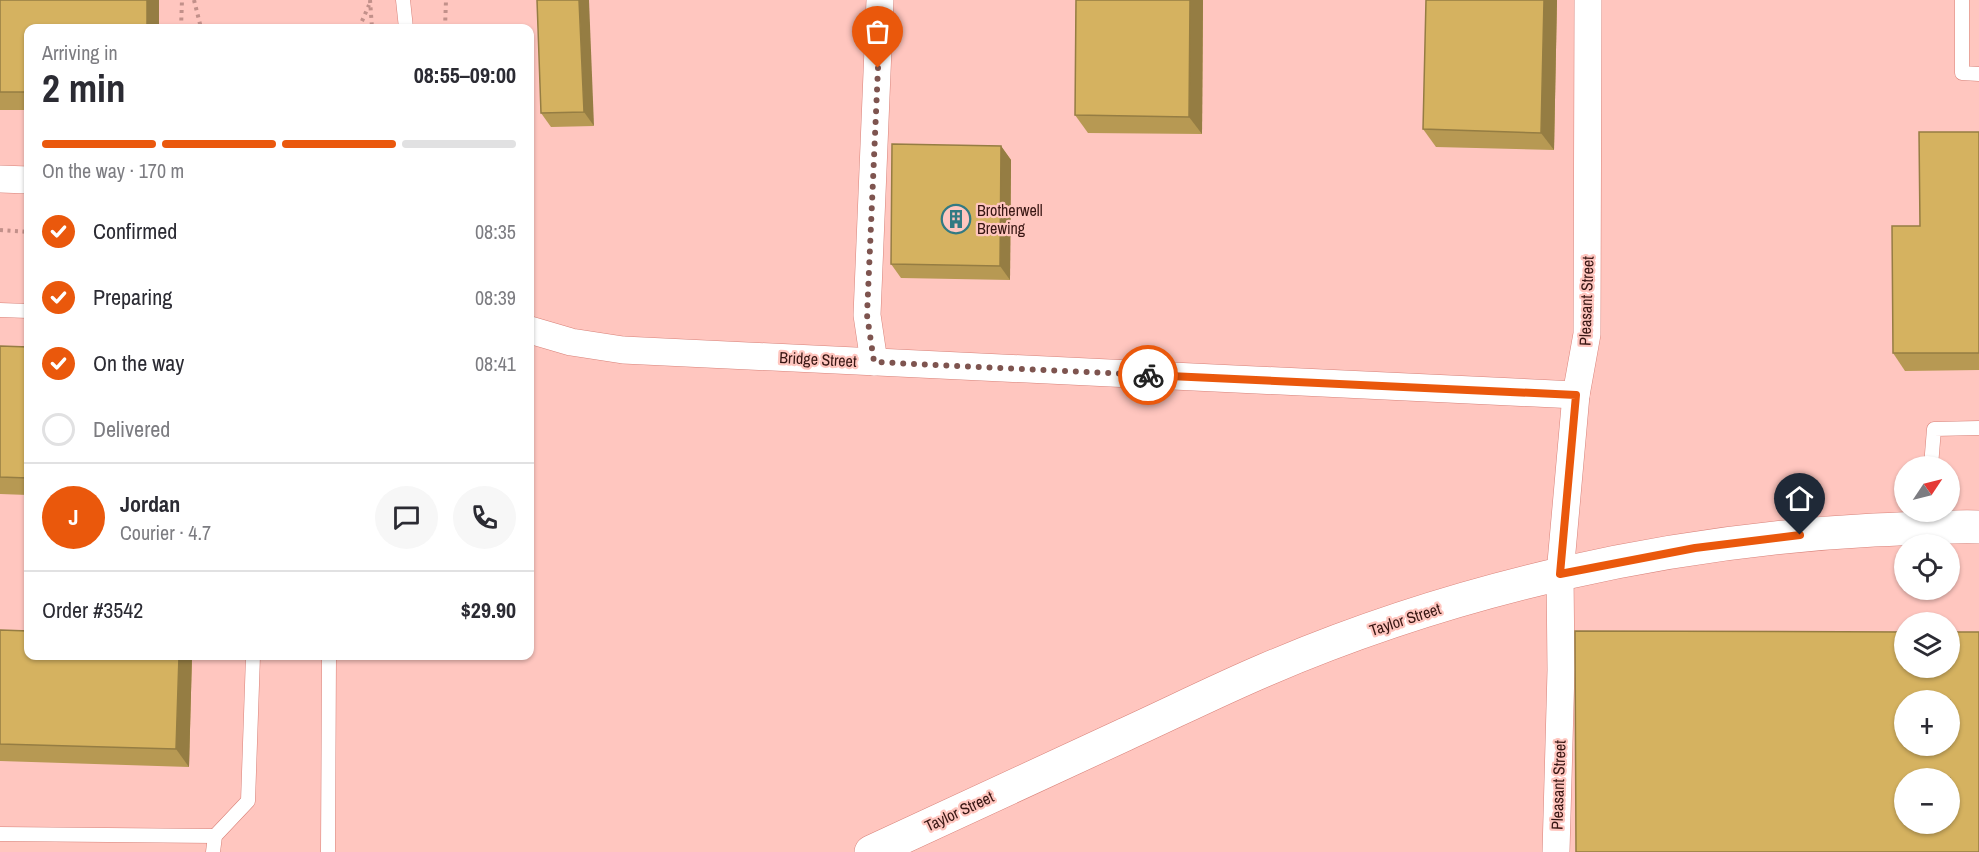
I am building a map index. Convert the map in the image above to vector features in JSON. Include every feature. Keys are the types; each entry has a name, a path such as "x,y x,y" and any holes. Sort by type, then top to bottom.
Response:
{"street":[{"path":"874,362 867,315 880,0"},
{"name":"Pleasant Street","path":"1556,852 1561,670 1560,574 1576,395 1587,334 1588,0"},
{"path":"0,179 24,180"},
{"name":"Bridge Street","path":"534,331 571,342 623,350 1576,395"},
{"name":"Taylor Street","path":"871,852 1266,670 1384,625 1476,596 1560,574 1695,548 1911,522"},
{"name":"Taylor Street","path":"1942,522 1979,527"}],"lane":[{"path":"403,0 406,24"},
{"path":"1962,0 1962,73 1979,74"},
{"path":"0,310 24,311"},
{"path":"1932,456 1934,429 1979,428"},
{"path":"213,852 214,836 248,801 253,660"},
{"path":"328,852 329,660"},
{"path":"0,834 214,836"}],"path":[{"path":"181,24 183,0"},
{"path":"194,0 200,24"},
{"path":"445,24 446,0"},
{"path":"361,24 369,2"},
{"path":"369,2 372,24"},
{"path":"0,230 24,232"}],"building":[{"path":"0,0 147,0 147,24 24,24 24,92 0,92"},
{"path":"537,0 579,0 584,112 541,113"},
{"path":"1076,0 1190,0 1189,117 1075,115"},
{"path":"1426,0 1544,0 1541,133 1423,129"},
{"path":"1919,132 1979,132 1979,353 1893,353 1892,226 1920,226"},
{"name":"Brotherwell Brewing","path":"892,144 1001,146 1000,266 891,264"},
{"path":"0,346 24,347 24,478 0,477"},
{"path":"0,630 24,631 24,660 179,660 176,749 0,744"},
{"path":"1575,631 1894,632 1894,678 1960,678 1960,632 1979,632 1979,852 1576,852"}],"way so far":[{"path":"878,68 867,315 874,362 1148,375"}],"place":[{"name":"Brotherwell Brewing","path":"956,219"}],"route":[{"path":"1148,375 1576,395 1560,574 1695,548 1800,535"}]}
